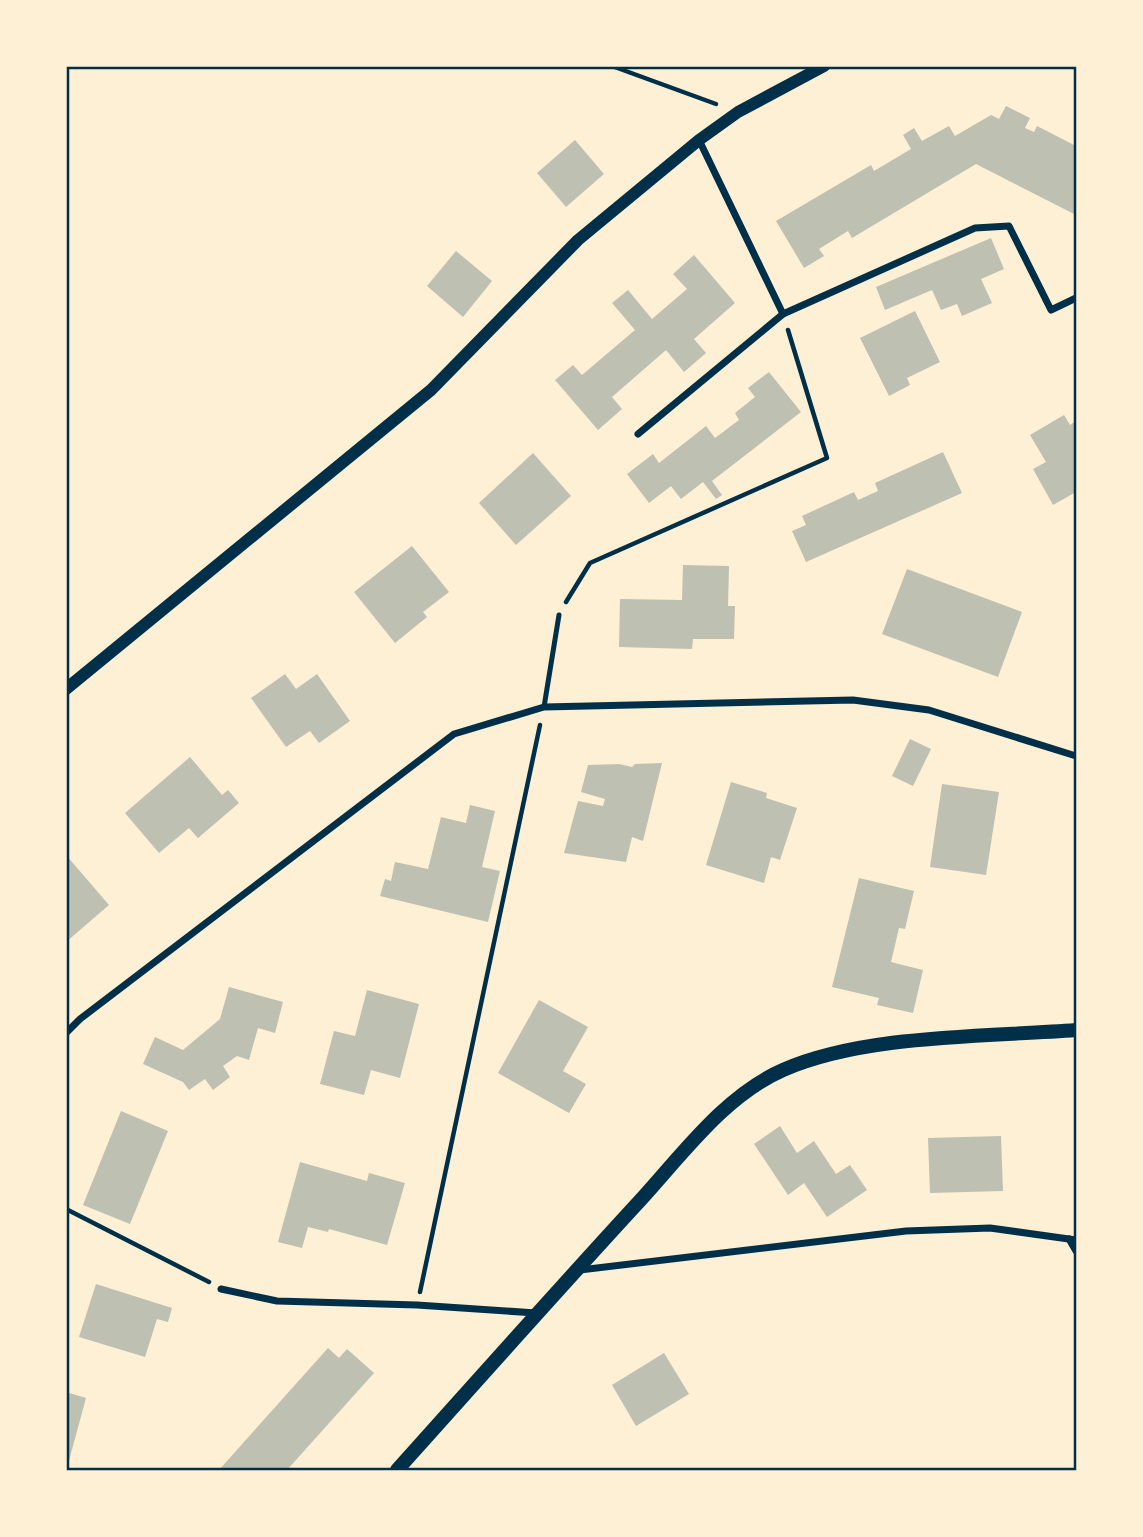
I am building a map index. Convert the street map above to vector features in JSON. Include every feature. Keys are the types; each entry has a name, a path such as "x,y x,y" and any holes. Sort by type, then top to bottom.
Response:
{"main road":[{"path":"397,1471 536,1313 702,1133 745,1092 782,1070 816,1058 890,1044 1076,1030"}],"street":[{"path":"66,689 430,390 578,240 738,112 824,66"},
{"path":"699,141 783,314"},
{"path":"638,434 783,314 975,228 1009,226 1051,310 1076,298"},
{"path":"66,1033 80,1019 454,734 544,707 853,700 929,710 1076,756"},
{"path":"576,1270 906,1231 990,1228 1073,1239 1076,1251"},
{"path":"222,1289 278,1301 417,1305 536,1313"}],"lane":[{"path":"544,707 559,615"}],"path":[{"path":"612,66 738,112"},
{"path":"559,615 590,563 827,458 783,314"},
{"path":"417,1305 544,707"},
{"path":"66,1209 222,1289"}],"building":[{"path":"1006,106 1030,118 1025,128 1034,132 1037,126 1076,146 1076,215 976,164 852,238 848,231 819,249 824,256 804,268 776,221 871,165 874,171 911,149 903,135 914,128 922,141 949,126 955,136 991,115 999,119"},
{"path":"575,140 604,174 566,207 537,173"},
{"path":"991,238 1004,269 981,279 992,303 962,316 957,304 941,310 932,290 885,310 876,287"},
{"path":"456,251 492,281 463,317 427,286"},
{"path":"694,255 735,303 694,339 706,353 684,372 666,350 612,397 622,409 598,430 555,380 573,365 582,375 635,330 612,303 628,290 652,319 687,289 673,274"},
{"path":"915,311 940,362 907,378 910,385 889,396 860,338"},
{"path":"769,372 801,412 712,481 722,495 716,499 703,482 681,499 671,486 649,503 627,474 653,454 659,463 706,426 715,438 739,420 735,413 755,397 748,388"},
{"path":"1064,415 1070,425 1076,421 1076,492 1053,505 1033,469 1046,462 1030,435"},
{"path":"943,452 962,493 806,562 792,531 806,525 802,516 854,492 858,500 878,491 875,483"},
{"path":"533,453 571,496 516,545 479,503"},
{"path":"412,546 449,592 423,612 427,617 395,643 354,592"},
{"path":"683,565 729,566 728,606 735,606 734,639 693,639 692,649 619,647 620,599 682,600"},
{"path":"907,569 1022,612 998,677 882,634"},
{"path":"285,674 296,689 317,674 350,721 319,743 310,731 286,747 251,698"},
{"path":"910,739 931,749 913,786 892,776"},
{"path":"190,757 222,795 228,790 239,803 198,838 189,828 159,853 125,813"},
{"path":"662,763 643,841 632,837 626,862 564,853 578,801 603,806 605,799 581,792 588,765 619,764 632,767 635,764"},
{"path":"731,782 767,793 766,798 797,808 780,860 771,857 764,883 706,865"},
{"path":"942,784 999,792 986,875 930,867"},
{"path":"470,805 495,811 482,867 500,871 488,922 380,896 385,879 391,881 395,862 428,869 441,817 466,823"},
{"path":"66,855 109,905 66,942"},
{"path":"859,878 914,891 905,929 899,928 891,962 923,970 913,1013 877,1005 879,998 832,987"},
{"path":"229,987 283,1002 275,1033 258,1028 249,1060 237,1056 223,1066 230,1077 213,1090 205,1079 189,1090 183,1082 143,1064 155,1037 183,1050 220,1019"},
{"path":"367,990 419,1004 400,1078 371,1070 364,1095 320,1084 334,1031 355,1036"},
{"path":"539,1000 588,1027 563,1071 586,1084 569,1113 498,1073"},
{"path":"121,1111 168,1131 130,1224 83,1205"},
{"path":"780,1126 797,1153 814,1141 836,1174 850,1165 867,1190 827,1217 804,1183 788,1195 754,1144"},
{"path":"1001,1136 1003,1191 930,1193 928,1138"},
{"path":"300,1162 367,1181 369,1173 405,1183 387,1245 329,1229 328,1232 308,1227 302,1248 278,1242"},
{"path":"96,1284 172,1308 168,1322 157,1319 145,1357 79,1337"},
{"path":"328,1348 339,1358 347,1349 374,1373 287,1470 219,1470"},
{"path":"664,1353 689,1394 636,1426 612,1385"},
{"path":"66,1392 86,1398 67,1468 66,1468"}]}
